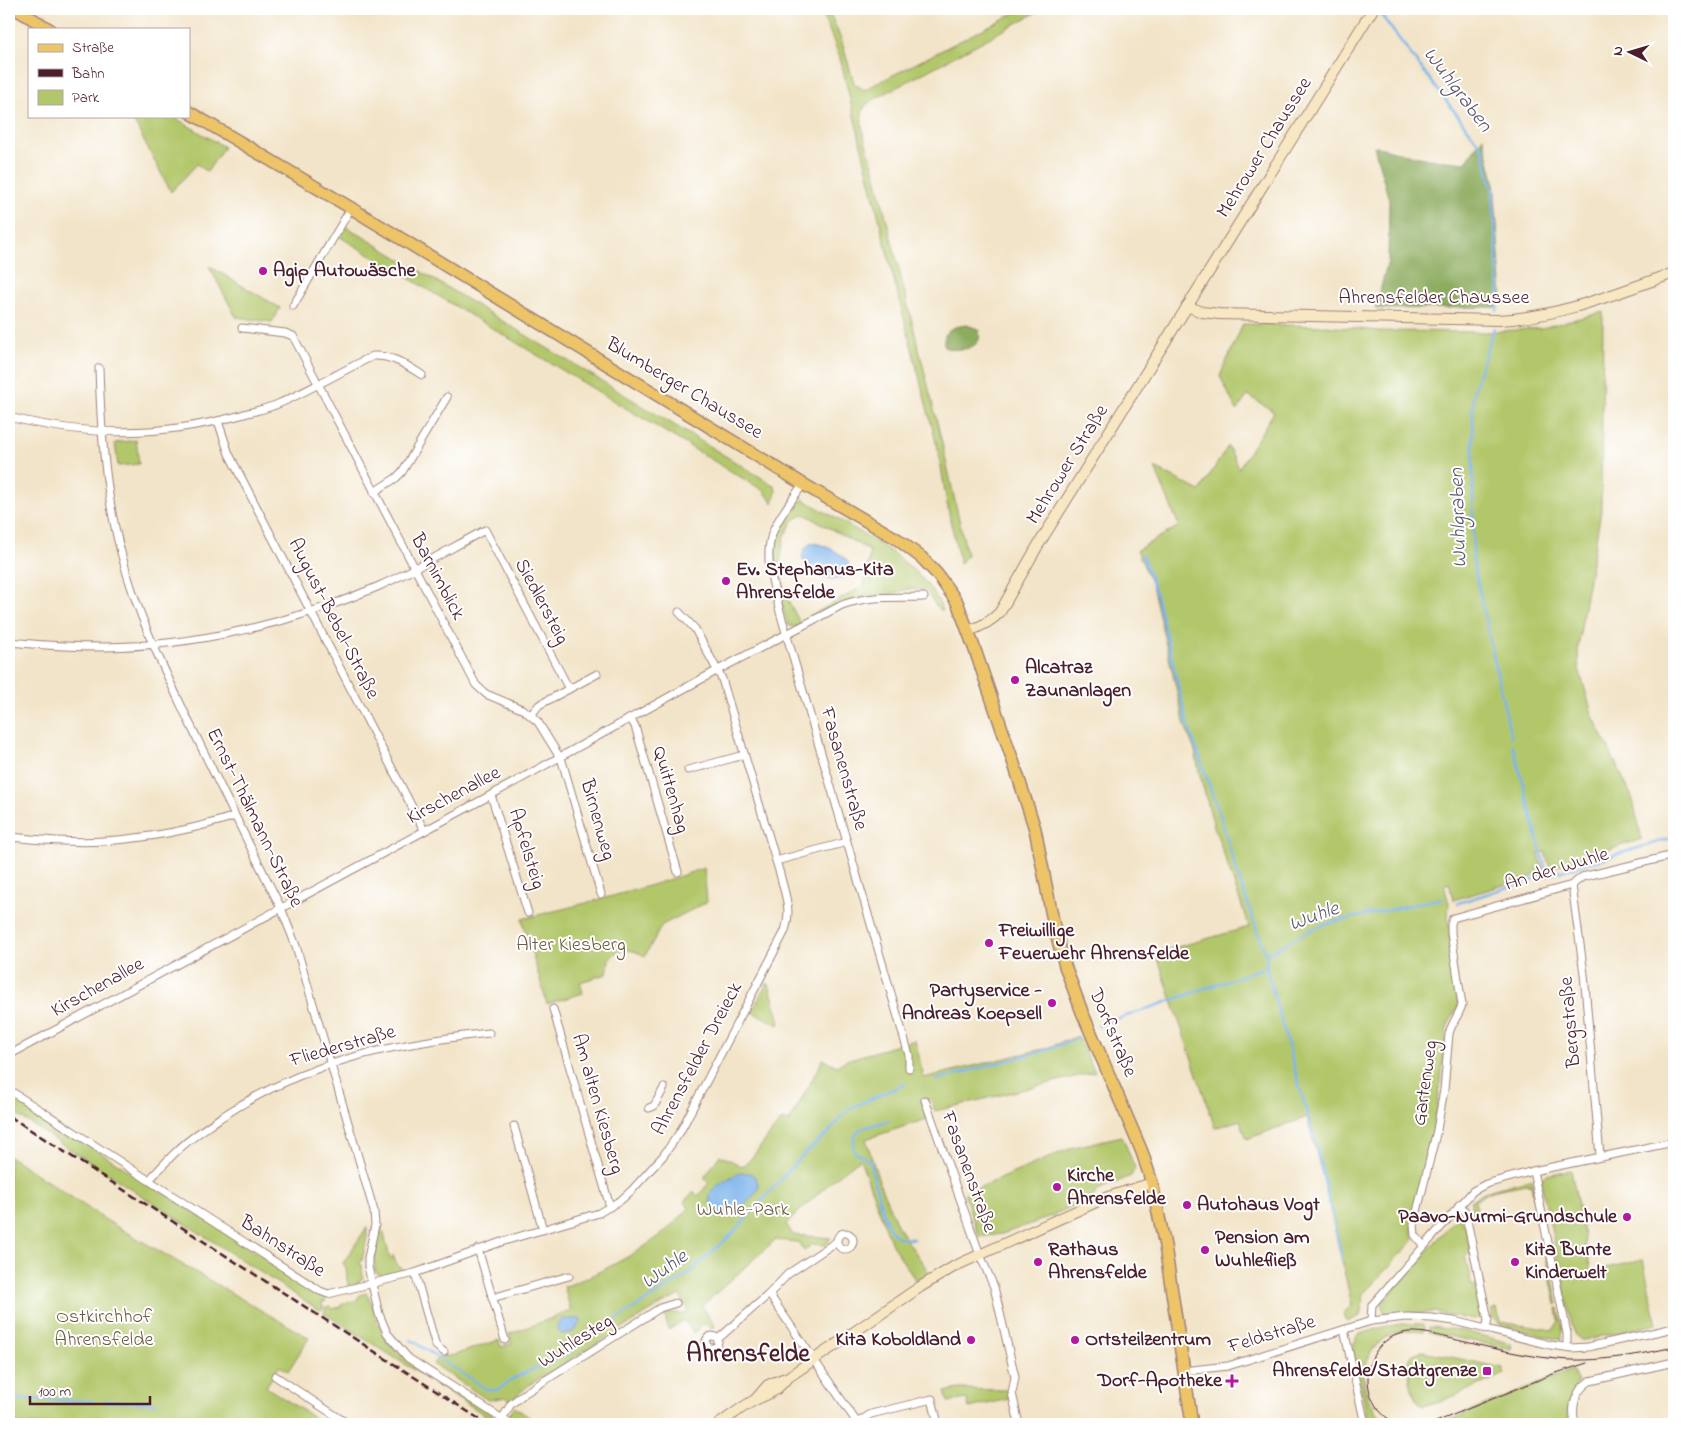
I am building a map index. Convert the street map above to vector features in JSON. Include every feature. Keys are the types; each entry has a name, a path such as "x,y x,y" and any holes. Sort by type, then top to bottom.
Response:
{"main road":[{"path":"16,9 47,28"},
{"name":"Mehrower Chaussee","path":"1187,306 1373,9"},
{"name":"Blumberger Chaussee","path":"190,113 897,539 922,558 937,574 957,602 968,631"},
{"name":"Ahrensfelder Chaussee","path":"1187,306 1202,312 1219,314 1498,320 1543,315 1566,310 1674,273"},
{"name":"Mehrower Straße","path":"968,631 982,626 1000,612 1037,547 1187,306"},
{"name":"Dorfstraße","path":"968,631 1030,813 1065,966 1082,1012 1139,1146 1152,1183 1165,1246 1192,1424"},
{"path":"719,1424 755,1400 768,1396 778,1389 787,1378 920,1287 955,1266 1105,1198 1152,1183"}],"street":[{"path":"293,306 351,208"},
{"name":"Barnimblick","path":"242,328 285,333 293,336 476,685 486,694 524,710 531,715 538,722 559,756"},
{"path":"9,417 44,426 102,432 171,429 218,421 277,404 373,356 383,355 393,358 422,375"},
{"name":"Ernst-Thälmann-Straße","path":"99,368 102,432 109,493 121,555 133,595 153,644 280,908 296,946 375,1214 374,1232 368,1258 372,1284"},
{"path":"374,492 402,472 447,397"},
{"name":"August-Bebel-Straße","path":"218,421 229,454 424,830"},
{"name":"Fasanenstraße","path":"803,484 774,528 769,549 770,566 787,635 909,1056 909,1068"},
{"name":"Siedlersteig","path":"414,568 485,530 569,689"},
{"path":"9,642 89,646 153,644 204,638 236,632 310,611 378,587 414,568"},
{"name":"Kirschenallee","path":"9,1055 491,795 718,670 842,606 858,600 875,598 924,598"},
{"name":"Ahrensfelder Dreieck","path":"372,1284 415,1273 478,1249 599,1213 632,1190 663,1156 680,1132 785,931 789,911 722,679 695,629 678,612"},
{"path":"531,715 539,705 597,674"},
{"name":"Quittenhag","path":"630,718 678,872"},
{"path":"688,770 744,755"},
{"name":"Birnenweg","path":"559,756 601,894"},
{"name":"Apfelsteig","path":"491,795 528,913"},
{"path":"9,838 103,841 173,833 235,816"},
{"path":"776,861 847,842"},
{"name":"An der Wuhle","path":"1452,922 1457,916 1572,885 1582,877 1674,855"},
{"name":"Bergstraße","path":"1572,885 1585,988 1600,1156"},
{"name":"Gartenweg","path":"1423,1245 1415,1235 1414,1224 1437,1130 1444,1090 1449,1034 1462,1005 1451,933 1452,922"},
{"name":"Am alten Kiesberg","path":"553,1009 610,1207"},
{"name":"Fliederstraße","path":"149,1180 178,1149 247,1100 296,1076 331,1063 421,1041 489,1033"},
{"path":"649,1108 654,1106 664,1088"},
{"name":"Bahnstraße","path":"9,1090 320,1291 333,1294 372,1284"},
{"name":"Fasanenstraße","path":"925,1100 980,1255 994,1287 1015,1377 1012,1393 1019,1424"},
{"path":"514,1126 543,1230"},
{"path":"1371,1321 1372,1305 1423,1245 1473,1191 1533,1171 1674,1142"},
{"path":"1533,1171 1567,1333 1566,1347"},
{"path":"1459,1205 1465,1211 1488,1320 1486,1329"},
{"path":"718,1339 769,1294 790,1272 836,1242"},
{"path":"478,1249 505,1340"},
{"path":"415,1273 436,1346 444,1352"},
{"path":"492,1298 569,1276"},
{"path":"372,1284 379,1314 386,1333 396,1346 408,1358 510,1424"},
{"path":"769,1294 815,1359 856,1424 870,1414 932,1399 938,1424"},
{"name":"Wuhlesteg","path":"502,1419 511,1404 525,1393 660,1308 676,1303"},
{"name":"Feldstraße","path":"1183,1371 1228,1366 1371,1321 1406,1317 1454,1321 1533,1342 1566,1347 1588,1346 1674,1328"},
{"path":"1343,1331 1364,1424"},
{"path":"1575,1424 1573,1415 1574,1404 1583,1385 1598,1378 1674,1362"},
{"path":"275,1376 348,1424"}],"green space":[{"path":"821,9 828,9 841,39 854,83 864,90 1022,9 1043,9 873,100 865,106 862,114 864,138 874,169 940,434 967,555 960,564 947,504 939,454 840,58"},
{"path":"132,118 175,118 224,147 207,172 197,164 171,192"},
{"path":"1483,137 1494,181 1502,299 1498,307 1375,309 1388,261 1389,200 1374,146 1428,159 1465,163"},
{"path":"347,227 775,486 776,491 773,503 764,491 340,237"},
{"path":"209,266 280,308 272,322 236,317"},
{"path":"1603,312 1601,511 1583,613 1578,650 1579,668 1592,714 1632,797 1642,839 1550,868 1545,852 1538,854 1544,873 1453,900 1449,883 1444,885 1449,904 1448,917 1458,1007 1448,1025 1446,1033 1437,1108 1412,1231 1413,1241 1362,1295 1364,1298 1360,1316 1347,1322 1343,1313 1352,1306 1326,1190 1307,1117 1247,1139 1240,1120 1215,1128 1156,953 1249,927 1214,826 1195,751 1185,726 1152,585 1137,550 1179,526 1155,468 1200,491 1228,446 1239,468 1274,412 1248,395 1237,411 1220,376 1243,324 1325,326 1380,331 1488,332 1542,328"},
{"path":"967,325 978,329 980,336 974,345 969,348 956,350 944,347 945,336 949,330"},
{"path":"136,440 139,464 118,466 115,443"},
{"path":"803,499 862,533 902,560 933,593 943,611 937,607 925,590 908,589 892,594 860,597 810,621 808,617 864,586 870,551 805,514 793,520 784,538 780,562 784,592 800,623 800,625 794,627 788,625 775,572 775,554 784,524 794,508"},
{"name":"Alter Kiesberg","path":"704,868 707,902 662,925 645,956 631,950 622,950 609,959 607,974 580,982 583,993 547,1004 522,919 591,902"},
{"path":"766,984 769,984 780,1022 779,1025 752,1012"},
{"name":"Wuhle-Park","path":"1078,1036 1095,1072 935,1111 930,1099 921,1102 927,1119 866,1139 880,1185 899,1229 929,1272 916,1281 892,1245 860,1159 834,1179 786,1224 793,1235 831,1238 826,1245 812,1244 804,1251 798,1242 775,1240 702,1306 715,1326 711,1328 706,1323 693,1333 684,1320 669,1330 664,1313 678,1313 682,1315 688,1311 680,1295 529,1385 510,1401 506,1397 488,1400 433,1364 439,1356 451,1356 499,1340 501,1347 512,1344 509,1334 571,1311 564,1287 638,1251 665,1232 689,1208 684,1202 693,1192 698,1196 709,1183 704,1178 720,1155 742,1166 748,1162 782,1120 789,1122 823,1059 837,1066 846,1060 915,1040 924,1078 1047,1048"},
{"path":"9,1094 326,1297 325,1302 322,1302 323,1309 319,1310 9,1110"},
{"path":"1122,1136 1135,1168 1131,1176 1098,1190 1093,1197 1042,1220 1002,1234 979,1237 964,1194 1074,1147"},
{"name":"Ostkirchhof Ahrensfelde","path":"9,1156 109,1222 309,1338 288,1371 279,1366 266,1387 324,1424 9,1424"},
{"path":"1571,1170 1591,1271 1643,1260 1657,1324 1584,1340 1581,1340 1574,1334 1541,1182 1542,1178 1546,1175"},
{"path":"1530,1179 1558,1304 1556,1305 1531,1185 1527,1184 1487,1193 1475,1201 1478,1217 1472,1217 1471,1201 1482,1193"},
{"path":"1458,1216 1461,1218 1462,1224 1465,1224 1471,1254 1465,1256 1472,1286 1477,1285 1482,1301 1483,1312 1481,1316 1478,1319 1472,1320 1434,1312 1385,1314 1381,1304"},
{"path":"367,1227 367,1237 362,1261 360,1262 363,1278 356,1284 349,1286 343,1263"},
{"path":"380,1231 384,1233 390,1259 393,1258 393,1255 397,1266 406,1270 381,1276 375,1271 374,1260"},
{"path":"366,1293 382,1332 401,1355 506,1424 499,1424 324,1313 326,1307 330,1306 331,1309 341,1307 341,1304 356,1301 360,1295"},
{"path":"1557,1308 1559,1308 1563,1331 1561,1340 1498,1324 1493,1319 1491,1310 1497,1309 1500,1322 1553,1330 1559,1321"},
{"path":"1401,1324 1422,1324 1425,1326 1424,1331 1404,1331 1387,1337 1375,1347 1367,1361 1364,1377 1366,1393 1374,1409 1388,1424 1368,1424 1352,1343 1355,1343 1357,1335"},
{"path":"1429,1327 1461,1330 1512,1344 1511,1349 1429,1332"},
{"path":"1423,1351 1503,1368 1505,1374 1440,1402 1423,1406 1419,1403 1413,1392 1409,1363 1411,1356"},
{"path":"1572,1370 1578,1383 1569,1403 1569,1424 1440,1424"},
{"path":"1005,1388 1009,1399 969,1408 967,1399 948,1402 945,1392 959,1389 1002,1390"},
{"path":"514,1407 540,1424 517,1424 507,1418"}],"water":[{"path":"812,543 828,547 844,557 849,565 848,573 842,578 834,579 814,574 802,558 805,549"},
{"path":"740,1173 750,1173 756,1178 759,1188 743,1206 728,1215 722,1216 714,1210 710,1203 710,1197 718,1186"},
{"path":"563,1319 581,1319 581,1322 573,1332 561,1334 557,1330 557,1326"}],"waterway":[{"name":"Wuhlgraben","path":"1381,15 1483,149 1493,191 1499,293 1497,310"},
{"name":"Wuhlgraben","path":"1494,328 1473,396 1473,562 1511,737"},
{"path":"1142,555 1156,594 1187,722 1222,821 1238,876 1267,954"},
{"name":"Wuhlgraben","path":"1513,745 1547,875"},
{"name":"Wuhle","path":"1542,877 1674,837"},
{"name":"Wuhle","path":"1458,903 1537,878"},
{"name":"Wuhle","path":"1098,1026 1266,967 1267,954 1310,930 1333,922 1443,898"},
{"path":"1266,967 1316,1145 1342,1259"},
{"name":"Wuhle","path":"936,1080 1043,1051 1078,1039"},
{"name":"Wuhle","path":"411,1340 488,1390 498,1390 512,1379 566,1354 598,1331 686,1276 732,1234 799,1159 830,1131 848,1109 905,1084"},
{"path":"889,1120 858,1131 853,1142 854,1151 870,1161 884,1214 893,1233 900,1238 913,1239"},
{"name":"Wuhle","path":"9,1399 93,1401"},
{"name":"Wuhle","path":"104,1401 155,1403"}],"tram line":[{"path":"1399,1424 1385,1416 1375,1405 1368,1377 1371,1362 1377,1349 1388,1339 1403,1333 1426,1333 1524,1355 1571,1360 1616,1358 1674,1347"},
{"path":"1431,1424 1553,1374 1587,1363"}],"railway":[{"path":"9,1116 487,1424"}],"place":[{"name":"Agip Autowäsche","path":"263,271"},
{"name":"Ev. Stephanus-Kita Ahrensfelde","path":"726,581"},
{"name":"Alcatraz Zaunanlagen","path":"1015,680"},
{"name":"Freiwillige Feuerwehr Ahrensfelde","path":"989,943"},
{"name":"Partyservice - Andreas Koepsell","path":"1052,1003"},
{"name":"Kirche Ahrensfelde","path":"1057,1187"},
{"name":"Autohaus Vogt","path":"1187,1205"},
{"name":"Paavo-Nurmi-Grundschule","path":"1627,1217"},
{"name":"Pension am Wuhlefließ","path":"1205,1250"},
{"name":"Rathaus Ahrensfelde","path":"1038,1262"},
{"name":"Kita Bunte Kinderwelt","path":"1515,1262"},
{"name":"Kita Koboldland","path":"971,1340"},
{"name":"Ortsteilzentrum","path":"1075,1340"},
{"name":"Ahrensfelde/Stadtgrenze","path":"1487,1371"},
{"name":"Dorf-Apotheke","path":"1232,1381"}],"district":[{"name":"Ahrensfelde","path":"748,1355"}]}
